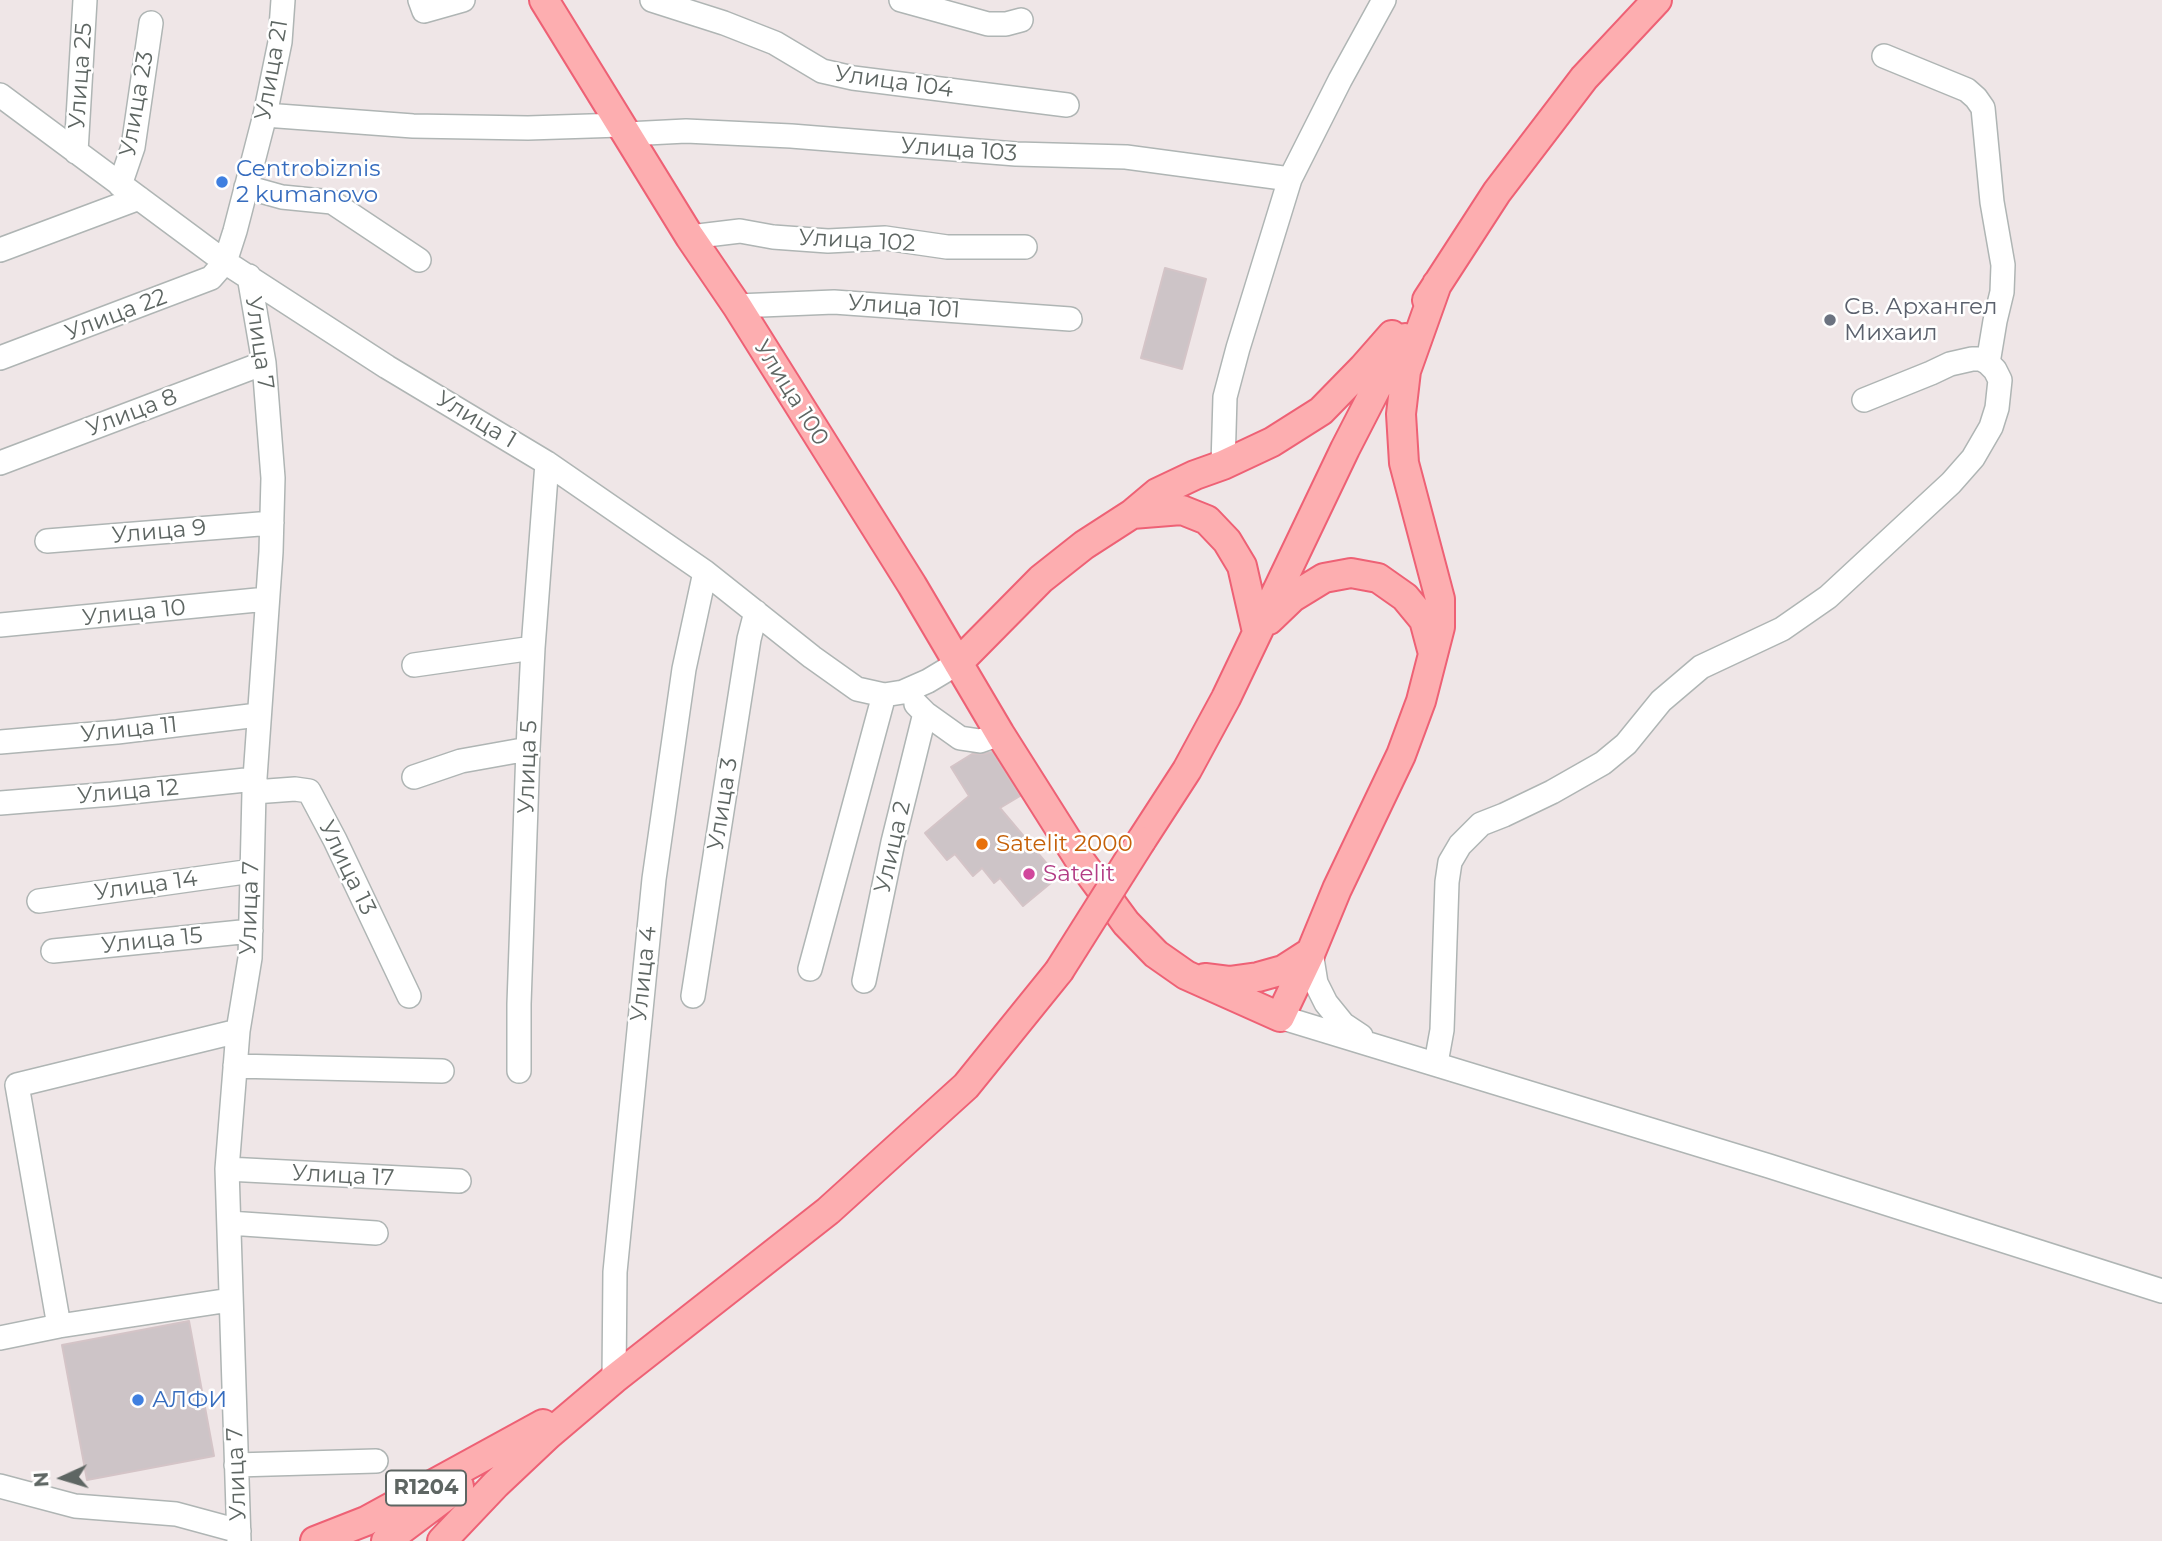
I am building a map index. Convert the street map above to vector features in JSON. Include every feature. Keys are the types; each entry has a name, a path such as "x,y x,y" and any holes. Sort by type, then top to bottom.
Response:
{"main road":[{"name":"Улица 100","path":"544,0 1079,859 1126,923 1156,954 1186,975"},
{"name":"R1204","path":"442,1541 539,1443 614,1379 828,1211 966,1086 1059,971 1187,770 1226,698 1381,379 1437,284 1497,192 1584,78 1657,0"},
{"path":"958,663 1041,579 1157,493 1272,442 1321,411 1437,284"},
{"path":"1186,975 1280,1017 1401,755 1421,701 1440,627 1440,599 1404,463 1401,414 1406,370 1437,284"},
{"path":"1132,514 1182,510 1207,520 1227,541 1242,566 1257,632"},
{"path":"1257,632 1293,597 1324,578 1351,573 1378,578 1405,597 1424,620 1434,656"},
{"path":"1186,975 1229,982 1258,977 1283,970 1311,952"},
{"name":"R1204","path":"315,1541 366,1521 534,1430 614,1379"},
{"name":"R1204","path":"386,1541 534,1430"}],"street":[{"name":"Улица 25","path":"76,152 85,0"},
{"name":"Улица 21","path":"225,262 265,115 280,42 283,0"},
{"path":"420,0 424,12 463,0"},
{"name":"Улица 104","path":"652,0 775,43 821,71 853,78 1067,105"},
{"path":"901,0 988,24 1006,24 1021,20"},
{"path":"1223,465 1225,397 1290,179 1384,0"},
{"name":"Улица 23","path":"130,191 133,147 150,23"},
{"path":"1884,56 1967,90 1983,108 1992,202 2003,265 2002,292 1988,363"},
{"name":"Улица 1","path":"0,95 225,262 387,367 547,463 705,572 857,689 894,694"},
{"path":"265,115 413,126 624,130"},
{"name":"Улица 103","path":"624,130 699,131 1016,154 1126,157 1290,179"},
{"path":"246,187 282,197 332,202 419,260"},
{"path":"0,250 130,191"},
{"name":"Улица 102","path":"690,237 740,231 773,237 828,241 886,238 947,247 1026,247"},
{"name":"Улица 22","path":"0,358 211,278 225,262"},
{"name":"Улица 7","path":"239,1536 227,1169 238,1031 250,958 254,786 273,478 264,363 249,276"},
{"name":"Улица 101","path":"737,306 834,302 1070,319"},
{"path":"1436,1063 1443,1030 1447,882 1450,862 1460,845 1481,824 1504,816 1552,792 1603,763 1626,744 1661,701 1701,667 1782,629 1828,597 1951,483 1973,458 1992,426 2000,380 1988,363 1981,359 1972,359 1950,364 1864,400"},
{"name":"Улица 8","path":"0,463 264,363"},
{"name":"Улица 5","path":"519,1072 528,749 547,463"},
{"name":"Улица 9","path":"47,541 272,523"},
{"name":"Улица 4","path":"614,1379 615,1272 654,879 684,669 705,572"},
{"name":"Улица 10","path":"0,625 267,599"},
{"name":"Улица 3","path":"693,996 747,651 756,611"},
{"path":"414,665 533,648"},
{"path":"894,694 928,681 958,663"},
{"path":"894,694 960,738 980,741 1000,734"},
{"path":"810,969 894,694"},
{"name":"Улица 2","path":"864,981 893,842 925,713"},
{"name":"Улица 11","path":"0,742 117,732 258,715"},
{"path":"414,777 460,761 528,749"},
{"name":"Улица 12","path":"0,803 254,786"},
{"name":"Улица 13","path":"254,786 309,791 409,996"},
{"name":"Улица 14","path":"39,901 252,871"},
{"name":"Улица 15","path":"53,951 251,931"},
{"path":"1311,952 1316,983 1326,1003 1343,1024 1375,1045"},
{"path":"1280,1017 1436,1063 2162,1291"},
{"path":"59,1326 17,1085 238,1031"},
{"path":"235,1066 442,1071"},
{"name":"Улица 17","path":"227,1169 459,1181"},
{"path":"229,1223 376,1233"},
{"path":"0,1338 59,1326 230,1300"},
{"path":"236,1465 376,1461"},
{"path":"0,1486 75,1506 176,1514 239,1536"}],"building":[{"path":"1165,268 1206,279 1182,369 1141,358"},
{"name":"Satelit 2000","path":"992,752 1020,796 1000,808 1058,877 1023,906 1000,878 994,883 982,868 973,876 955,854 947,860 925,833 969,796 951,767 972,754"},
{"name":"АЛФИ","path":"189,1321 214,1456 87,1480 62,1345"}],"place":[{"name":"Centrobiznis 2 kumanovo","path":"222,182"},
{"name":"Св. Архангел Михаил","path":"1830,320"},
{"name":"Satelit 2000","path":"982,844"},
{"name":"Satelit","path":"1029,874"},
{"name":"АЛФИ","path":"138,1400"}]}
